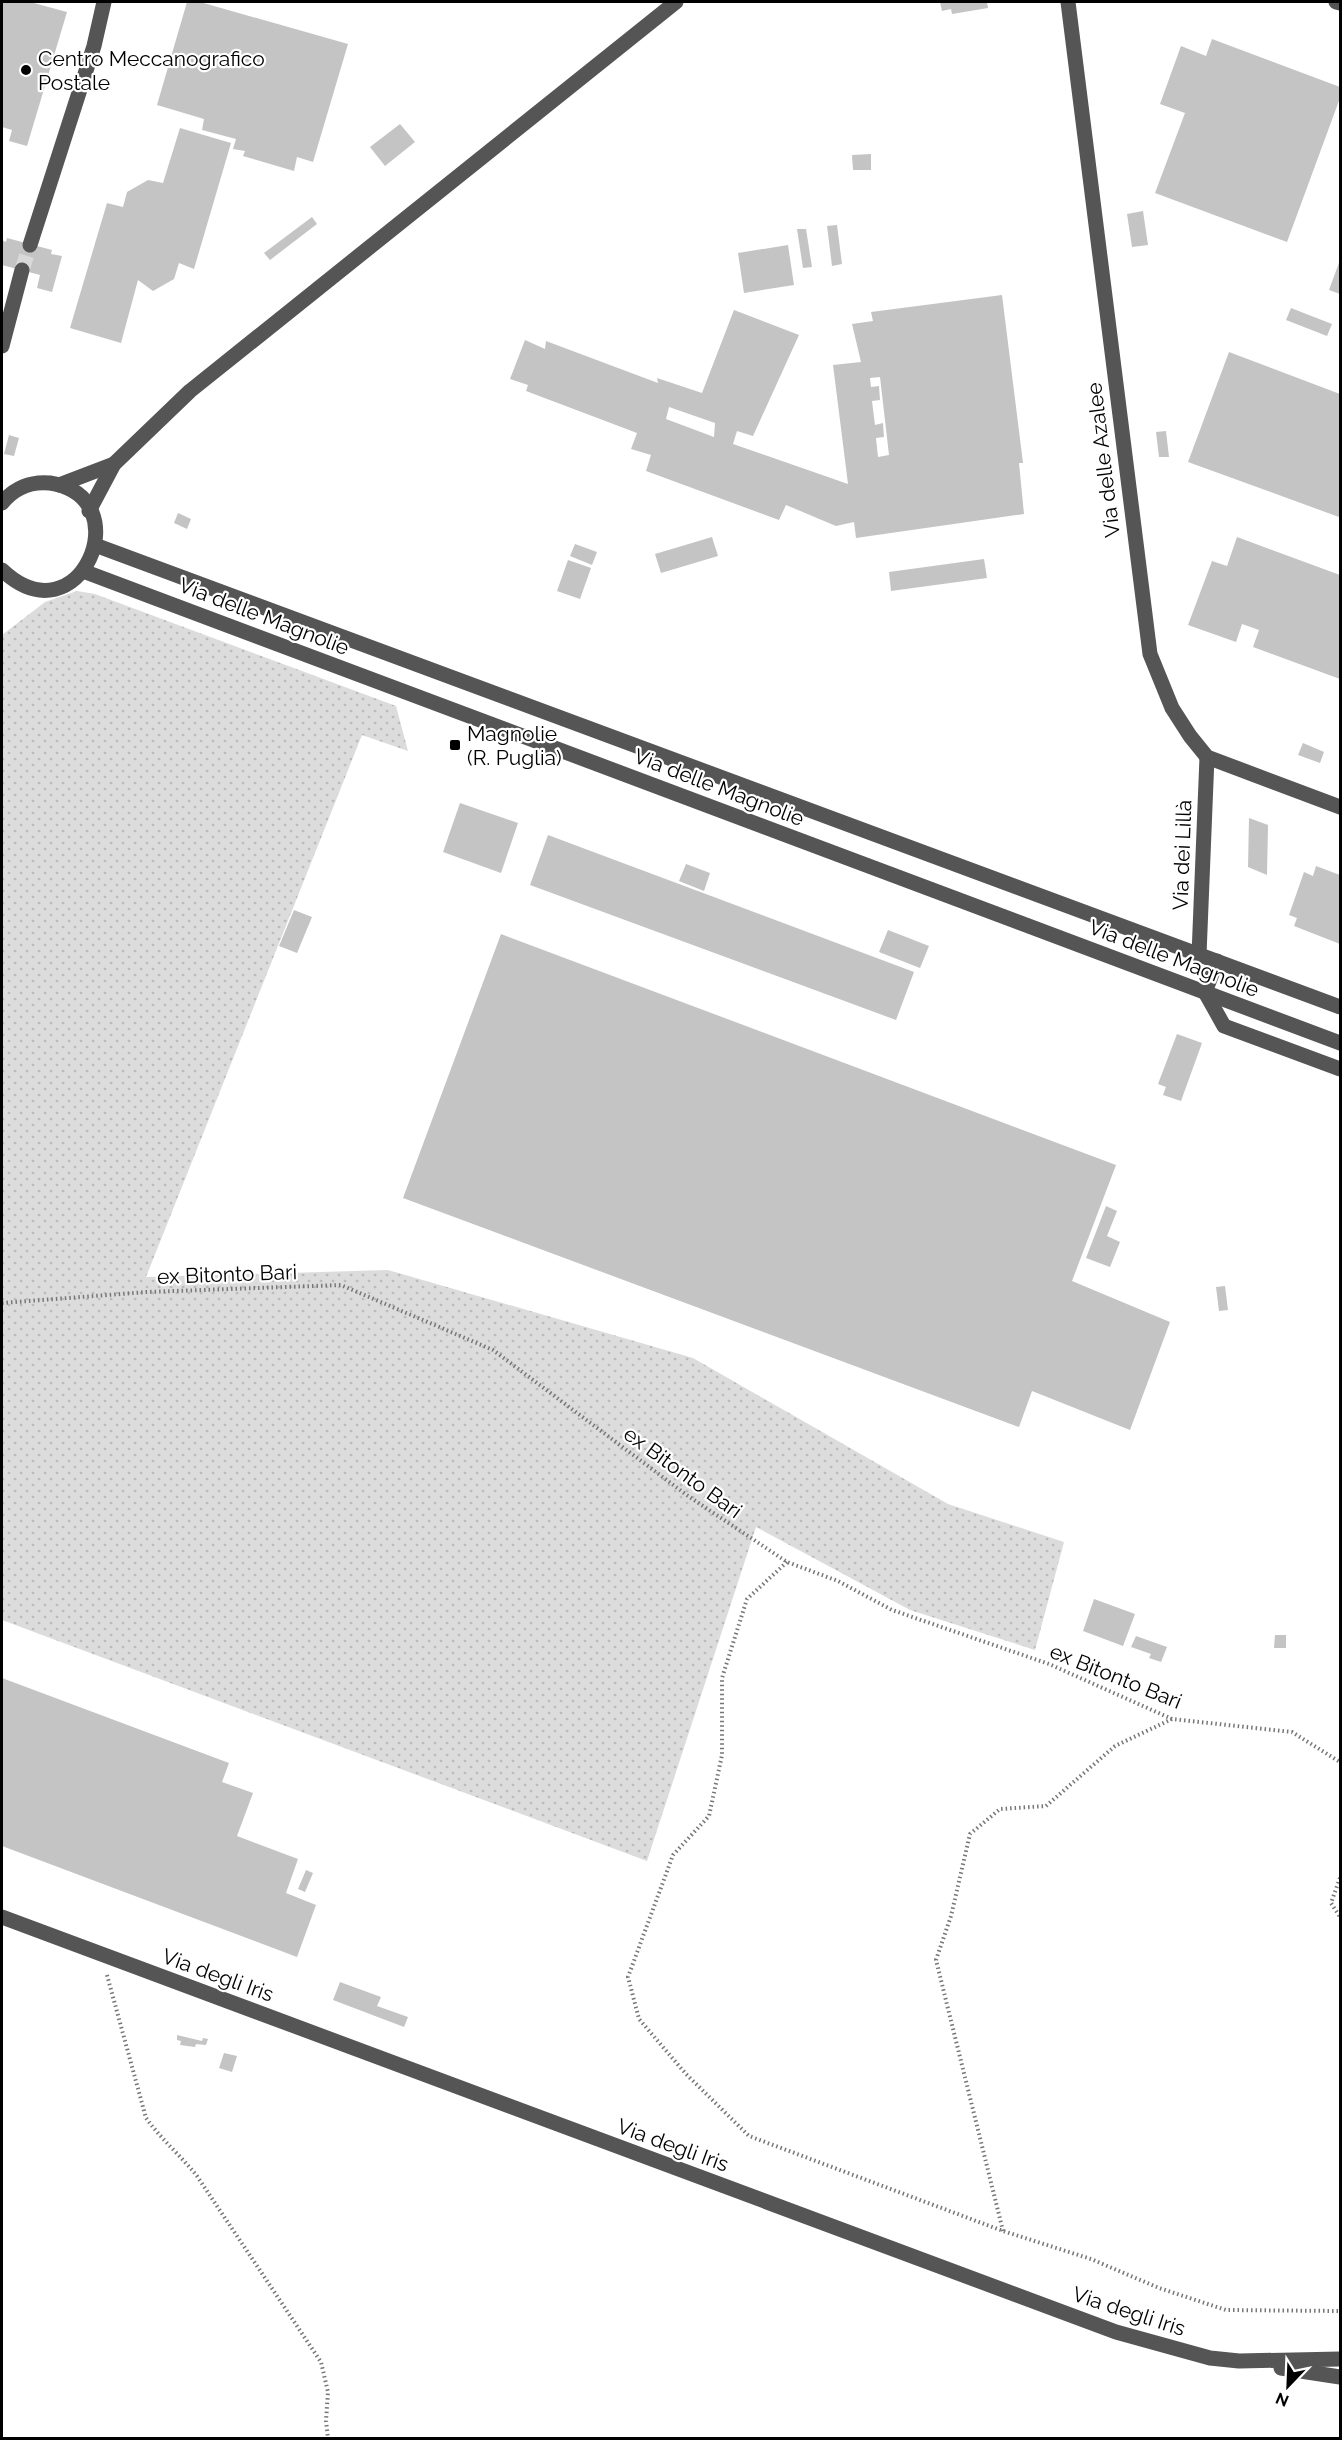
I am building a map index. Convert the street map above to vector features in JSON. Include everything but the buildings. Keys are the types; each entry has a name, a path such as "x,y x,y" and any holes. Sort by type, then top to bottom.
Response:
{"street":[{"path":"30,245 94,46 104,2"},
{"path":"89,511 114,464 190,391 676,2"},
{"name":"Via delle Azalee","path":"1068,2 1144,622 1150,654 1162,687 1190,736 1208,757 1341,807"},
{"path":"1336,2 1341,3"},
{"path":"2,346 22,270"},
{"path":"59,485 114,464"},
{"path":"2,503 9,494 24,486 42,482 59,485 75,493 95,522 93,556 83,571 72,581 58,588 42,590 27,587 13,580 2,570"},
{"name":"Via delle Magnolie","path":"95,546 1341,1007"},
{"name":"Via delle Magnolie","path":"83,571 1341,1043"},
{"name":"Via dei Lillà","path":"1199,955 1208,757"},
{"path":"1216,962 1205,992 1224,1026 1341,1069"},
{"name":"Via degli Iris","path":"2,1917 1116,2332 1179,2351 1239,2361 1341,2359"},
{"path":"1239,2361 1341,2377"}],"path":[{"name":"ex Bitonto Bari","path":"2,1302 147,1292 341,1286 494,1350 688,1496 788,1562 838,1581 892,1610 1049,1664 1172,1719 1292,1732 1341,1762"},
{"path":"788,1562 747,1599 722,1678 722,1755 709,1816 673,1855 628,1977 639,2019 686,2074 749,2136 1003,2231 1091,2259 1159,2288 1226,2310 1341,2311"},
{"path":"1003,2231 936,1960 951,1916 970,1834 1000,1809 1046,1806 1115,1746 1172,1719"},
{"path":"1341,1878 1331,1904 1341,1917"},
{"path":"101,1954 146,2118 159,2136 178,2152 198,2176 321,2362 328,2392 326,2421 328,2439"}],"shaded area":[{"path":"77,591 95,594 396,706 408,751 362,735 146,1277 388,1270 693,1358 948,1504 1064,1542 1035,1650 910,1610 756,1527 647,1861 2,1620 2,635 45,602"}],"tunnel":[{"path":"22,270 30,245"}],"place":[{"name":"Centro Meccanografico Postale","path":"26,70"},
{"name":"Magnolie (R. Puglia)","path":"455,745"}]}
